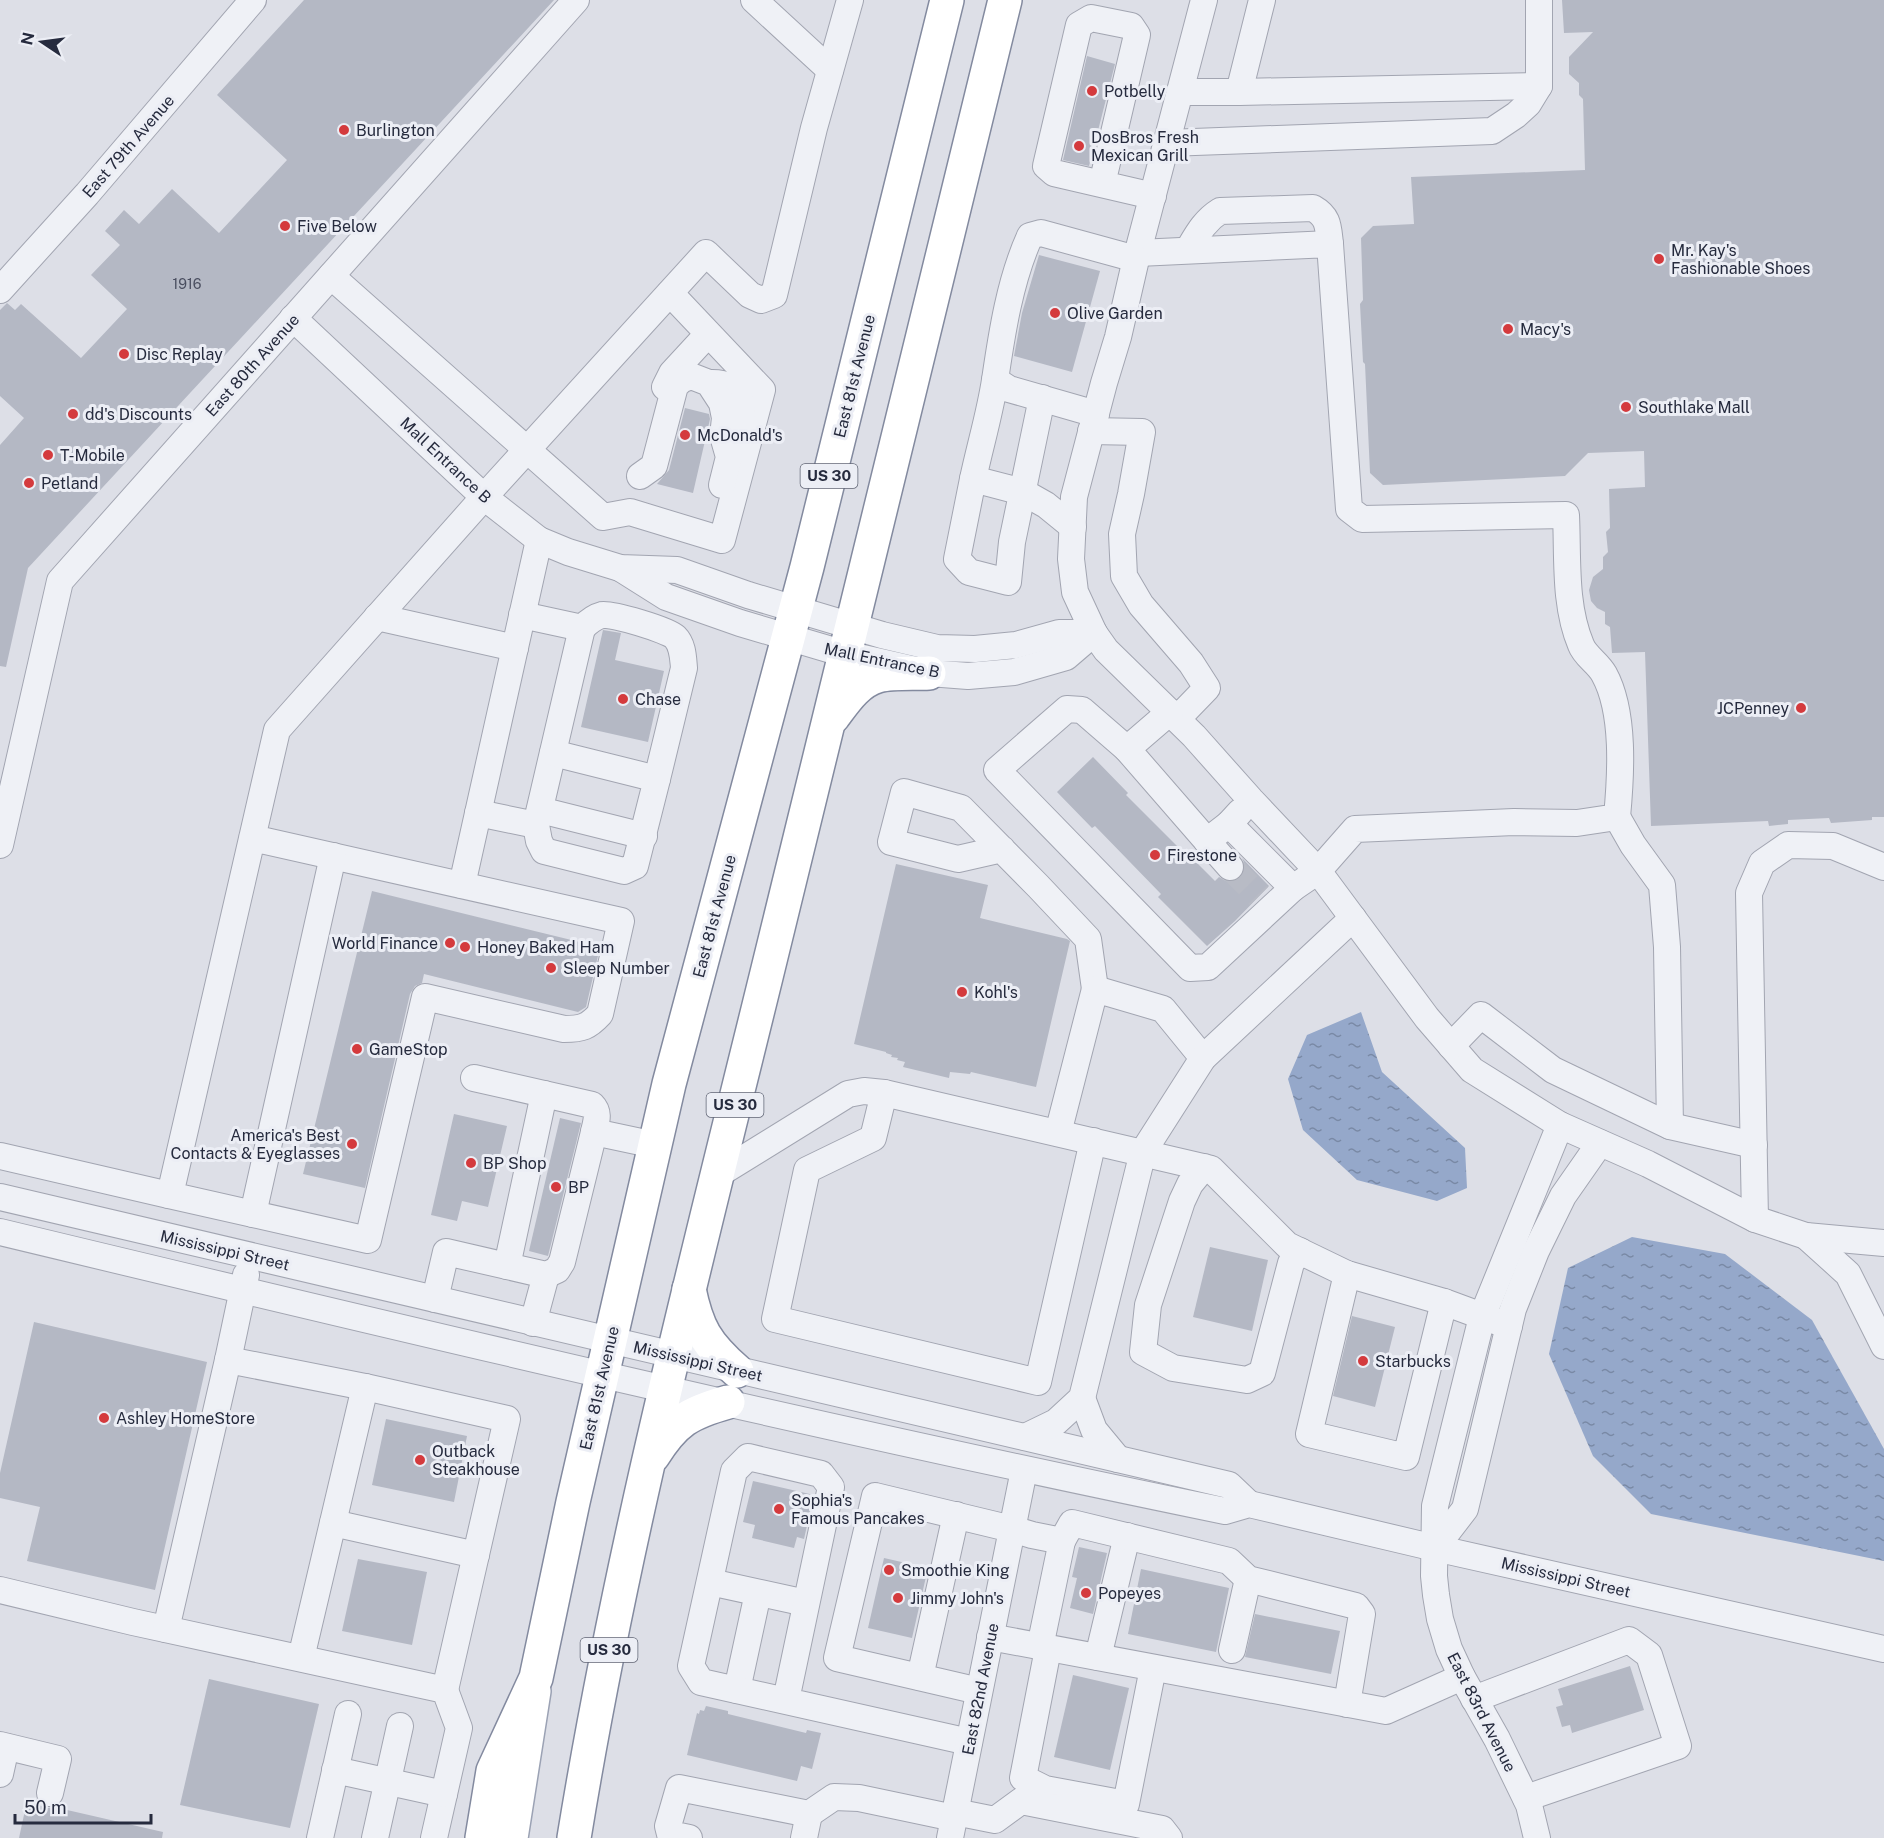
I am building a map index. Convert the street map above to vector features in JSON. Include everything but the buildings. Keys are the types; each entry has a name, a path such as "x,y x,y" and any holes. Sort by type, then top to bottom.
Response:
{"main road":[{"name":"East 81st Avenue","path":"511,1838 536,1678 559,1565 669,1084 791,623 947,0"},
{"name":"US 30","path":"574,1838 609,1645 672,1356 1005,0"},
{"path":"829,723 848,696 877,676 929,673"},
{"path":"689,1289 695,1316 702,1331 718,1354 737,1371"},
{"path":"649,1462 666,1435 685,1419 702,1409 728,1402"},
{"path":"482,1838 493,1772 536,1678"}],"street":[{"name":"East 79th Avenue","path":"0,290 87,194 253,0"},
{"name":"East 80th Avenue","path":"0,845 60,580 576,0"},
{"path":"754,0 830,70"},
{"path":"170,1195 277,730 484,497 706,254 750,295 761,300 774,295 830,70 850,0"},
{"path":"1204,0 1118,337 1074,497 1071,559 1075,592 1094,633 1106,650 1194,736 1318,871 1427,1018 1472,1070 1560,1125 1648,1164 1755,1219 1806,1236 1884,1243"},
{"path":"1239,92 1262,0"},
{"path":"1167,143 1492,131 1528,104 1539,86 1539,0"},
{"path":"1102,184 1137,34 1131,26 1091,18 1079,25 1046,166 1053,173 1153,196"},
{"path":"1180,92 1539,86"},
{"path":"1188,250 1200,229 1220,211 1313,208 1322,213 1327,222 1330,244 1349,509 1362,519 1566,514 1569,601 1574,621 1582,648 1604,673 1617,708 1621,777 1617,817 1662,885 1667,947 1670,1126"},
{"path":"1042,398 1012,542 1008,582 969,572 957,559 1020,258 1030,236 1041,233 1137,256 1188,250 1330,244"},
{"path":"331,276 603,517 630,512 722,540 762,390 670,293"},
{"name":"Mall Entrance B","path":"293,318 484,497 539,540 568,552 620,568 677,570 748,595 791,623 849,640 929,673 968,676 1014,672 1066,657 1094,633"},
{"path":"630,512 664,390 672,373 708,333"},
{"path":"640,476 654,466 675,386 681,380 691,376 709,383 722,403 725,418 723,436 729,457 721,492 732,504"},
{"path":"995,380 1009,389 1042,398 1094,422 1142,432 1122,534 1124,576 1141,604 1191,663 1207,688 1127,749"},
{"path":"973,479 1023,492 1046,505 1073,527"},
{"path":"462,885 539,540"},
{"path":"604,614 636,621 674,636 682,650 684,668 635,866 624,872 544,851 539,841 538,817 553,753 582,628 592,618 604,614"},
{"path":"522,615 582,628"},
{"path":"377,617 515,648"},
{"name":"Mall Entrance B","path":"849,640 975,649 1016,645 1059,633 1094,633"},
{"path":"1230,867 1127,749 1082,710 1067,709 997,770 1190,968 1208,967 1265,902 1293,888 1318,871 1355,829 1514,822 1577,823 1617,817"},
{"path":"553,753 657,779"},
{"path":"1207,841 1229,824 1251,800"},
{"path":"478,813 538,817 644,836"},
{"path":"1229,824 1293,888"},
{"path":"0,1156 368,1240 425,997 564,1029 578,1029 590,1024 600,1014 621,921 252,838"},
{"path":"1755,1219 1749,893 1761,862 1788,845 1833,846 1884,867"},
{"path":"1002,849 1088,939 1095,989 1058,1133"},
{"path":"253,1214 333,856"},
{"path":"1025,1437 1056,1422 1082,1398 1143,1152 1203,1058 1353,918"},
{"path":"1095,989 1163,1009 1203,1058"},
{"path":"1451,1047 1481,1015 1552,1070 1670,1126 1754,1145"},
{"path":"435,1299 446,1252 546,1275 557,1270 562,1262 598,1116 597,1109 592,1104 474,1078"},
{"path":"717,1175 848,1094 864,1091 884,1093 1211,1169 1287,1245 1347,1274 1444,1302 1509,1326"},
{"path":"884,1093 873,1138 807,1170 775,1319 1038,1382 1093,1141"},
{"path":"507,1266 544,1094"},
{"name":"East 83rd Avenue","path":"1537,1838 1526,1798 1449,1649 1440,1619 1434,1576 1435,1506 1482,1317 1560,1125"},
{"path":"594,1132 655,1145"},
{"path":"1435,1548 1464,1509 1513,1309 1536,1251 1563,1196 1600,1143"},
{"path":"1204,1167 1190,1184 1182,1201 1148,1305 1143,1352 1173,1368 1247,1380 1262,1373 1290,1263 1300,1251"},
{"name":"Mississippi Street","path":"0,1197 1229,1485 1249,1504 1884,1649"},
{"name":"Mississippi Street","path":"0,1232 602,1374 1024,1470 1226,1511 1249,1504"},
{"path":"1806,1236 1848,1274 1874,1306 1884,1346"},
{"path":"166,1629 250,1256"},
{"path":"1347,1274 1309,1434 1406,1457 1444,1302"},
{"path":"533,1323 546,1275"},
{"path":"228,1360 365,1387 507,1419 445,1690 459,1728 434,1838"},
{"path":"301,1658 365,1387"},
{"path":"1082,1398 1094,1430 1118,1459"},
{"path":"786,1700 831,1487 820,1474 748,1457 735,1471 691,1666 701,1682 969,1742"},
{"name":"East 82nd Avenue","path":"953,1823 1024,1470"},
{"path":"979,1691 837,1658 875,1496 1062,1541"},
{"path":"920,1677 956,1515"},
{"path":"333,1523 476,1555"},
{"path":"1153,1668 1126,1804 1045,1789 1023,1778 1062,1541 1072,1523 1229,1561 1248,1579 1356,1606 1362,1614 1347,1704"},
{"path":"1098,1657 1127,1536"},
{"path":"1232,1650 1248,1579"},
{"path":"710,1582 806,1603"},
{"path":"0,1590 445,1690"},
{"path":"737,1690 758,1593"},
{"path":"990,1637 1386,1711 1629,1640 1649,1655 1678,1746 1526,1798"},
{"path":"320,1838 348,1714"},
{"path":"375,1838 400,1726"},
{"path":"0,1774 3,1746 58,1759 50,1793"},
{"path":"335,1770 444,1794"},
{"path":"689,1838 670,1834 668,1826 679,1788 806,1826 834,1797 859,1798 953,1823 1000,1829 1021,1801 1162,1829 1169,1838"}],"water":[{"path":"1361,1012 1382,1072 1465,1148 1467,1188 1437,1201 1357,1180 1303,1130 1288,1079 1307,1035"},
{"path":"1632,1237 1725,1254 1812,1320 1884,1449 1884,1561 1651,1514 1593,1456 1549,1354 1568,1268"}],"tunnel":[{"path":"1230,867 1259,896"}],"place":[{"name":"Potbelly","path":"1092,91"},
{"name":"Burlington","path":"344,130"},
{"name":"DosBros Fresh Mexican Grill","path":"1079,146"},
{"name":"Five Below","path":"285,226"},
{"name":"Mr. Kay's Fashionable Shoes","path":"1659,259"},
{"name":"Olive Garden","path":"1055,313"},
{"name":"Macy's","path":"1508,329"},
{"name":"Disc Replay","path":"124,354"},
{"name":"Southlake Mall","path":"1626,407"},
{"name":"dd's Discounts","path":"73,414"},
{"name":"McDonald's","path":"685,435"},
{"name":"T-Mobile","path":"48,455"},
{"name":"Petland","path":"29,483"},
{"name":"Chase","path":"623,699"},
{"name":"JCPenney","path":"1801,708"},
{"name":"Firestone","path":"1155,855"},
{"name":"World Finance","path":"450,943"},
{"name":"Honey Baked Ham","path":"465,947"},
{"name":"Sleep Number","path":"551,968"},
{"name":"Kohl's","path":"962,992"},
{"name":"GameStop","path":"357,1049"},
{"name":"America's Best Contacts & Eyeglasses","path":"352,1144"},
{"name":"BP Shop","path":"471,1163"},
{"name":"BP","path":"556,1187"},
{"name":"Starbucks","path":"1363,1361"},
{"name":"Ashley HomeStore","path":"104,1418"},
{"name":"Outback Steakhouse","path":"420,1460"},
{"name":"Sophia's Famous Pancakes","path":"779,1509"},
{"name":"Smoothie King","path":"889,1570"},
{"name":"Popeyes","path":"1086,1593"},
{"name":"Jimmy John's","path":"898,1598"}]}
